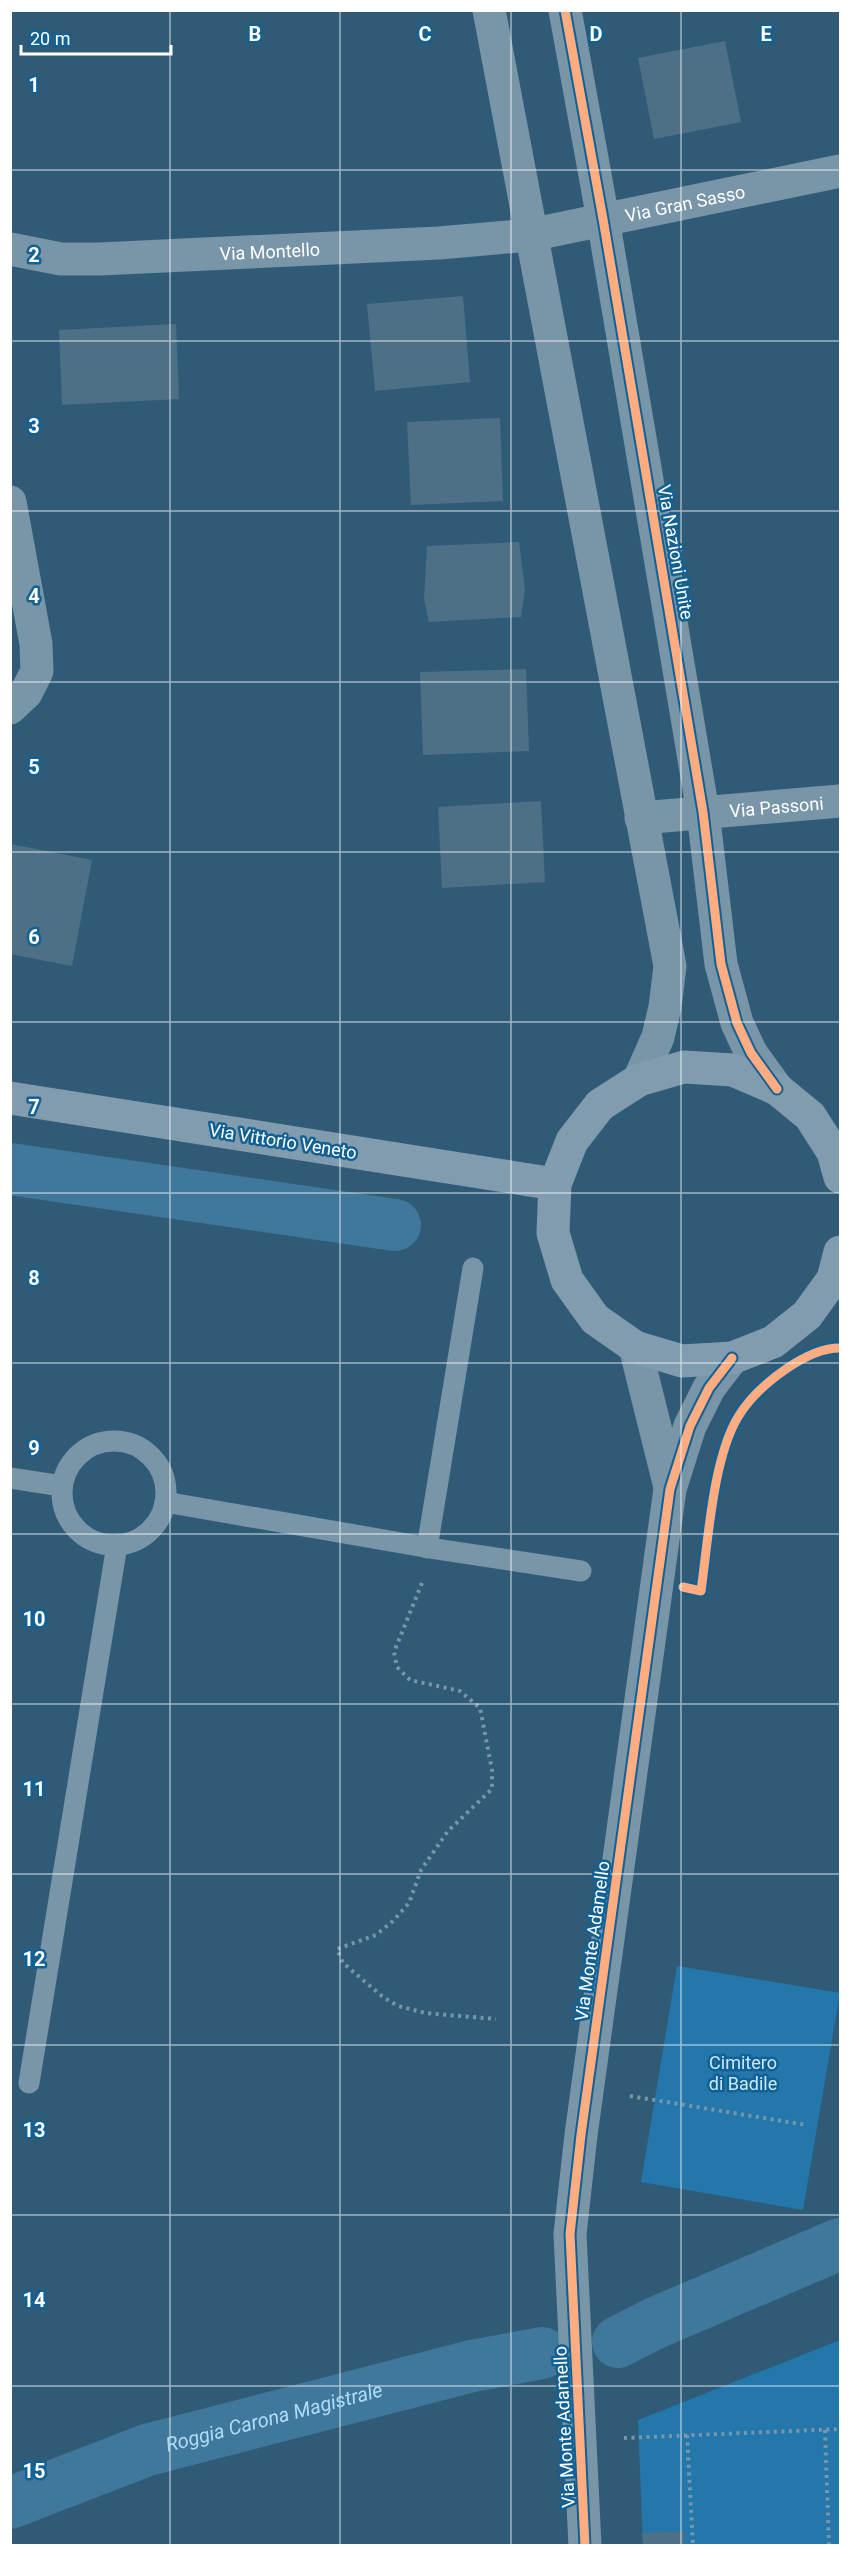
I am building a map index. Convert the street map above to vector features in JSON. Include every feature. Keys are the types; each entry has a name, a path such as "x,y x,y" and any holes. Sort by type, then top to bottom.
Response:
{"street":[{"path":"489,10 670,966 666,1007 658,1037 639,1080"},
{"name":"Via Nazioni Unite","path":"565,10 603,219 703,812 721,964 737,1023 751,1053 777,1089"},
{"name":"Via Gran Sasso","path":"530,235 840,171"},
{"name":"Via Montello","path":"10,249 60,259 100,259 439,243 530,235"},
{"path":"10,502 36,644 37,671 26,693 10,708"},
{"name":"Via Passoni","path":"641,818 840,801"},
{"path":"838,1269 807,1315 773,1342 732,1358 682,1361 635,1347 595,1319 567,1280 554,1233 555,1184 572,1141 600,1106 639,1080 684,1067 733,1070 777,1089 810,1116 833,1152 840,1177"},
{"name":"Via Vittorio Veneto","path":"10,1098 555,1184"},
{"name":"Via Monte Adamello","path":"635,1347 670,1489"},
{"name":"Via Monte Adamello","path":"585,2546 570,2234 588,2088 670,1489 690,1425 709,1388 732,1358"}],"lane":[{"path":"431,1548 473,1268"},
{"path":"105,1441 121,1441 137,1446 151,1456 160,1469 165,1485 165,1502 160,1518 149,1532 134,1541 117,1545 101,1544 87,1539 75,1529 62,1502 62,1486 66,1470 82,1451 105,1441"},
{"path":"10,1478 62,1486"},
{"path":"165,1502 431,1548 581,1571"},
{"path":"28,2083 117,1545"}],"path":[{"path":"431,1548 394,1652 397,1667 410,1680 460,1691 480,1708 492,1770 492,1789 448,1831 421,1870 410,1903 393,1921 376,1935 337,1949 343,1963 398,2006 425,2013 496,2019"},
{"path":"588,2088 807,2125"},
{"path":"581,2442 840,2429"},
{"path":"825,2430 829,2546"},
{"path":"687,2435 693,2546"}],"green space":[{"name":"Cimitero di Badile","path":"677,1966 840,1993 803,2210 641,2182"},
{"path":"840,2340 840,2545 643,2545 638,2420"}],"building":[{"path":"725,41 741,122 654,139 638,58"},
{"path":"463,296 470,382 375,391 367,304"},
{"path":"176,324 179,399 62,405 59,330"},
{"path":"500,418 503,501 411,505 407,422"},
{"path":"519,542 525,590 521,617 429,622 424,599 427,546"},
{"path":"526,669 529,751 423,755 420,672"},
{"path":"541,801 545,882 442,888 438,807"},
{"path":"10,844 92,860 72,966 10,954"},
{"path":"684,2531 685,2546 643,2546 642,2533"}],"waterway":[{"path":"10,1169 395,1225"},
{"name":"Roggia Carona Magistrale","path":"618,2342 653,2324 840,2244"},
{"name":"Roggia Carona Magistrale","path":"10,2503 147,2450 472,2366 542,2353"}],"cycle path":[{"path":"565,10 603,219 703,812 721,964 737,1023 751,1053 777,1089"},
{"path":"683,1587 701,1591 717,1477 730,1434 738,1417 753,1396 792,1365 819,1352 840,1348"},
{"path":"585,2546 570,2234 581,2135 670,1489 690,1426 709,1388 732,1358"}]}
